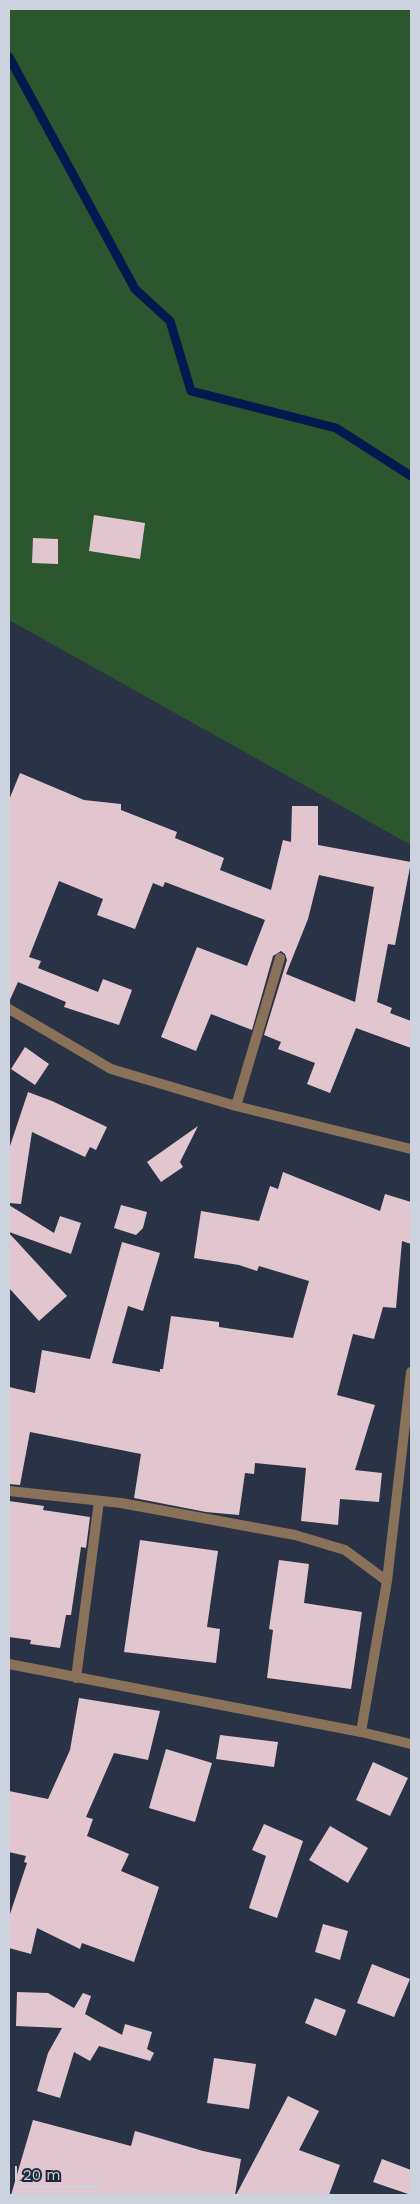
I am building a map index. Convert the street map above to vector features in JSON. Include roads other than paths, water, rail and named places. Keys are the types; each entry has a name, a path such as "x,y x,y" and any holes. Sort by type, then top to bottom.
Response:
{"street":[{"path":"236,1106 280,958"},
{"path":"9,1009 111,1069 236,1106 411,1149"},
{"path":"361,1732 387,1581 411,1372"},
{"path":"9,1490 99,1501 294,1535 344,1550 387,1581"},
{"path":"76,1678 99,1501"},
{"path":"9,1664 361,1732 411,1744"}],"waterway":[{"path":"9,57 135,289 170,321 191,391 336,428 411,476"}]}
